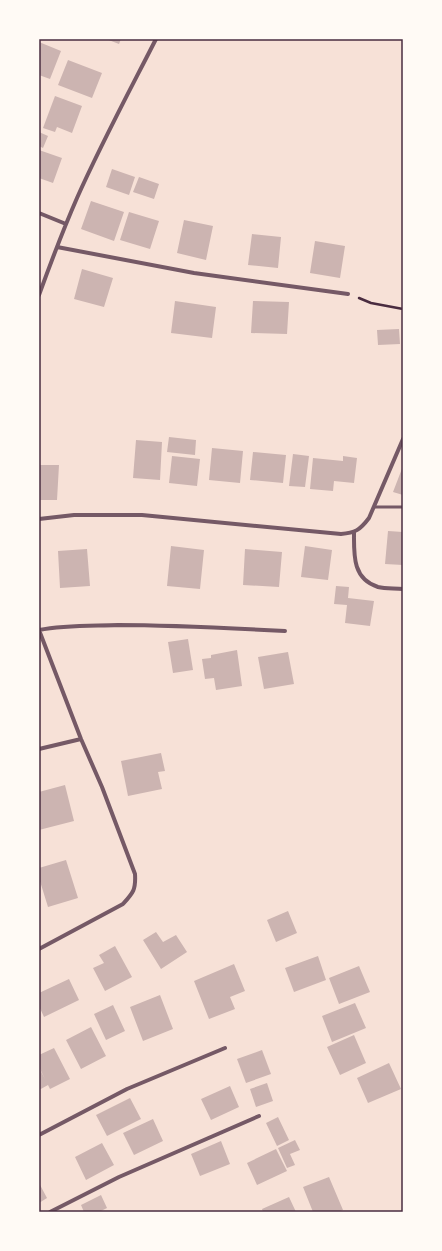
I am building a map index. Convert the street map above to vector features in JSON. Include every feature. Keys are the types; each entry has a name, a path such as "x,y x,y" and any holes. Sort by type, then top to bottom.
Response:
{"street":[{"path":"39,295 56,248 78,196 156,39"},
{"path":"39,213 66,224"},
{"path":"56,248 194,274 348,294"},
{"path":"39,519 74,515 142,515 341,534 354,532 363,526 374,507 403,439"},
{"path":"354,532 355,563 359,572 364,578 370,583 379,587 403,589"},
{"path":"39,949 124,904 136,885 135,874 102,787 81,739 39,630 75,626 151,625 285,631"},
{"path":"39,749 81,739"},
{"path":"39,1135 127,1089 225,1048"},
{"path":"50,1212 119,1177 259,1116"}],"lane":[{"path":"374,507 403,507"}],"path":[{"path":"348,294 371,303 403,309"}],"building":[{"path":"106,39 121,39 119,44"},
{"path":"39,42 61,51 50,79 39,75"},
{"path":"68,60 102,73 92,98 58,85"},
{"path":"55,96 82,106 72,133 57,127 55,132 43,128"},
{"path":"39,132 48,136 43,148 39,146"},
{"path":"39,150 62,158 53,183 39,178"},
{"path":"112,169 135,177 129,195 106,187"},
{"path":"139,177 159,184 154,199 133,192"},
{"path":"91,201 124,212 114,241 81,229"},
{"path":"129,212 159,221 150,249 120,240"},
{"path":"184,220 213,226 206,260 177,253"},
{"path":"252,234 281,237 278,268 248,265"},
{"path":"315,241 345,246 340,278 310,273"},
{"path":"82,269 113,278 104,307 74,299"},
{"path":"175,301 216,307 212,338 171,333"},
{"path":"253,301 289,302 287,334 251,333"},
{"path":"399,329 400,344 378,345 377,330"},
{"path":"169,437 196,440 195,455 167,452"},
{"path":"136,440 162,442 160,480 133,478"},
{"path":"212,448 243,451 240,483 209,480"},
{"path":"253,452 286,455 283,483 250,480"},
{"path":"293,454 309,456 305,487 289,486"},
{"path":"172,456 200,459 197,486 169,483"},
{"path":"343,456 357,458 354,483 334,481 333,491 310,489 313,458 343,461"},
{"path":"39,465 59,465 57,500 39,500"},
{"path":"403,466 403,495 393,492"},
{"path":"388,531 403,532 403,565 385,564"},
{"path":"171,546 204,550 200,589 167,586"},
{"path":"305,546 332,550 328,580 301,577"},
{"path":"87,549 90,586 60,588 58,551"},
{"path":"245,549 282,552 279,587 243,585"},
{"path":"336,586 349,587 348,598 374,601 370,626 345,623 347,605 334,604"},
{"path":"188,639 193,670 173,673 168,642"},
{"path":"237,650 242,686 216,690 214,678 205,679 202,659 211,658 211,655"},
{"path":"288,652 294,684 264,689 258,657"},
{"path":"161,753 165,771 158,772 162,789 128,796 121,761"},
{"path":"65,785 74,821 39,830 39,792"},
{"path":"66,860 78,898 48,907 39,878 39,868"},
{"path":"288,911 297,933 276,942 267,920"},
{"path":"156,932 163,942 176,935 187,952 161,969 143,940"},
{"path":"115,946 132,977 105,991 93,968 104,963 99,955"},
{"path":"318,956 326,980 294,992 285,968"},
{"path":"234,964 245,991 230,997 235,1009 209,1019 194,981"},
{"path":"359,966 370,992 339,1004 329,978"},
{"path":"69,979 79,1000 44,1017 39,1006 39,993"},
{"path":"160,995 173,1029 143,1041 130,1007"},
{"path":"355,1003 366,1028 332,1042 322,1016"},
{"path":"113,1005 125,1031 106,1040 94,1014"},
{"path":"91,1027 106,1056 81,1069 66,1040"},
{"path":"354,1035 366,1063 340,1075 327,1047"},
{"path":"54,1048 70,1079 50,1089 48,1085 39,1090 39,1068 45,1079 39,1067 39,1055"},
{"path":"262,1050 271,1074 246,1083 237,1059"},
{"path":"389,1063 401,1089 368,1103 357,1078"},
{"path":"267,1083 273,1101 256,1107 250,1089"},
{"path":"230,1086 239,1107 211,1120 201,1099"},
{"path":"130,1098 141,1119 107,1136 96,1115"},
{"path":"278,1117 289,1140 277,1146 266,1123"},
{"path":"153,1119 163,1141 134,1155 123,1133"},
{"path":"295,1140 300,1150 290,1154 295,1165 287,1168 278,1148"},
{"path":"221,1141 230,1164 200,1176 191,1154"},
{"path":"102,1143 114,1165 86,1180 75,1157"},
{"path":"276,1149 287,1171 257,1185 247,1163"},
{"path":"329,1177 343,1210 338,1212 313,1212 303,1187"},
{"path":"39,1183 47,1198 39,1203"},
{"path":"101,1195 107,1208 99,1212 84,1212 81,1205"},
{"path":"289,1197 296,1212 263,1212 262,1209"}]}
